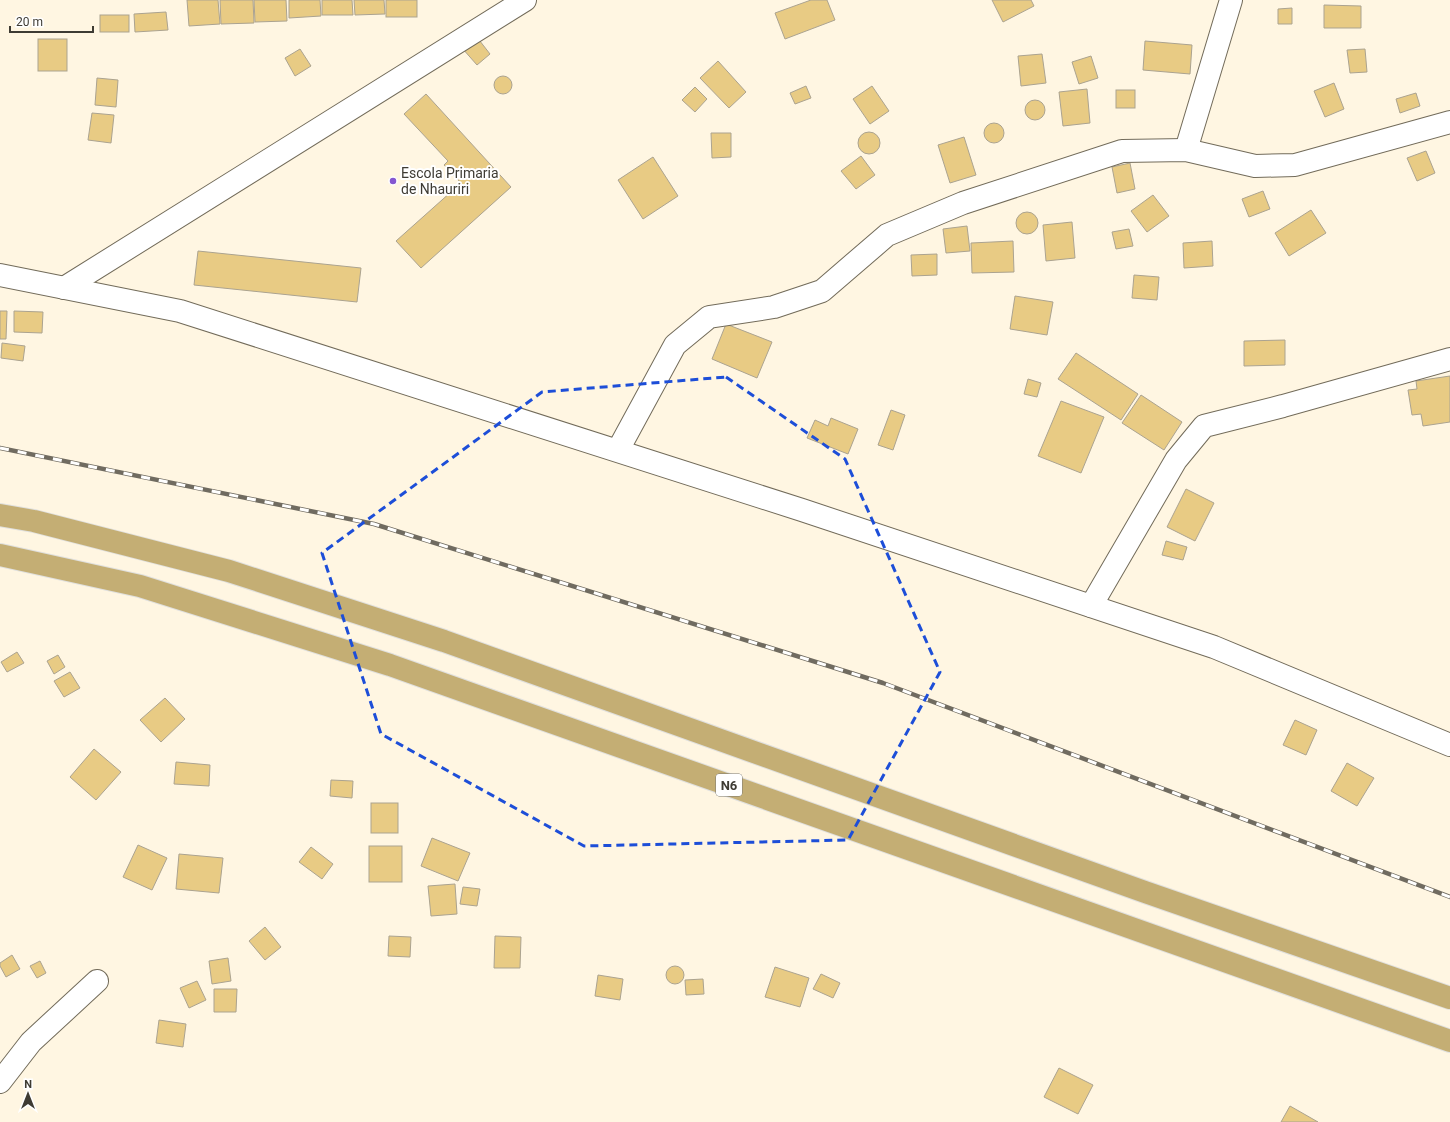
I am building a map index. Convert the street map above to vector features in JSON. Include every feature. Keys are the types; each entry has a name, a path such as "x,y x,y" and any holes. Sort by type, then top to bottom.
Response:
{"highway":[{"path":"0,515 34,521 229,570 444,641 1145,892 1450,998"},
{"name":"N6","path":"0,555 140,586 390,665 1450,1041"}],"street":[{"path":"64,288 525,0"},
{"path":"1186,150 1231,0"},
{"path":"618,450 675,345 708,317 774,307 822,291 888,235 963,203 1122,150 1186,150 1255,166 1295,165 1450,122"},
{"path":"0,275 180,311 618,450 1214,647 1450,745"},
{"path":"1091,606 1176,460 1204,426 1283,406 1450,359"},
{"path":"0,1082 31,1042 97,981"}],"highlighted area":[{"path":"726,377 845,459 940,672 848,840 584,846 381,734 322,553 542,392"}],"building":[{"path":"187,0 218,0 220,24 189,26"},
{"path":"220,0 253,0 254,23 221,24"},
{"path":"254,0 286,0 287,21 255,22"},
{"path":"289,0 320,0 321,16 289,18"},
{"path":"322,0 352,0 353,15 322,15"},
{"path":"354,0 384,0 385,14 355,15"},
{"path":"386,0 417,0 417,17 386,17"},
{"path":"811,0 827,0 835,20 785,39 775,13"},
{"path":"992,0 1031,0 1034,6 1003,22"},
{"path":"1324,5 1361,6 1361,28 1324,28"},
{"path":"1292,8 1292,24 1278,24 1278,9"},
{"path":"166,12 168,30 135,32 134,14"},
{"path":"100,15 129,15 129,32 100,32"},
{"path":"476,36 490,54 477,65 462,48"},
{"path":"38,39 67,39 67,71 38,71"},
{"path":"1145,41 1192,45 1190,74 1143,70"},
{"path":"300,49 311,66 295,76 285,58"},
{"path":"1365,49 1367,72 1350,73 1347,50"},
{"path":"1042,54 1046,83 1021,86 1018,56"},
{"path":"1091,56 1098,78 1079,84 1072,62"},
{"path":"718,61 746,92 729,108 700,78"},
{"path":"503,76 509,79 512,85 509,91 503,94 497,91 494,85 497,79"},
{"path":"97,78 118,80 116,107 95,105"},
{"path":"1334,83 1344,109 1325,117 1314,91"},
{"path":"806,86 811,98 795,104 790,93"},
{"path":"872,86 889,111 870,124 853,99"},
{"path":"695,87 707,99 695,112 682,100"},
{"path":"1087,89 1090,123 1063,126 1059,92"},
{"path":"1116,90 1135,90 1135,108 1116,108"},
{"path":"1416,93 1420,106 1400,113 1396,99"},
{"path":"426,94 511,187 421,268 396,241 461,183 444,165 448,161 404,114"},
{"path":"1031,100 1039,100 1045,106 1045,114 1039,120 1031,120 1025,114 1025,106"},
{"path":"92,113 114,115 111,143 88,140"},
{"path":"990,123 998,123 1004,129 1004,137 998,143 990,143 984,137 984,129"},
{"path":"869,132 877,135 880,143 877,151 869,154 861,151 858,143 861,135"},
{"path":"711,133 731,133 731,157 712,158"},
{"path":"964,137 976,175 950,183 938,145"},
{"path":"1426,151 1435,173 1417,181 1407,158"},
{"path":"861,156 875,175 856,189 841,171"},
{"path":"653,157 678,196 643,219 618,180"},
{"path":"1130,163 1135,189 1117,193 1112,167"},
{"path":"1263,191 1270,209 1249,217 1242,199"},
{"path":"1153,195 1169,216 1147,232 1131,211"},
{"path":"1311,210 1326,233 1289,256 1275,233"},
{"path":"1027,212 1035,215 1038,223 1035,231 1027,234 1019,231 1016,223 1019,215"},
{"path":"1072,222 1075,258 1046,261 1043,225"},
{"path":"967,226 970,251 946,253 943,229"},
{"path":"1129,229 1133,246 1116,249 1112,232"},
{"path":"1013,241 1014,272 972,273 971,243"},
{"path":"1212,241 1213,266 1184,268 1183,243"},
{"path":"198,251 361,268 357,302 194,285"},
{"path":"937,254 937,275 912,276 911,255"},
{"path":"1134,275 1159,277 1157,300 1132,298"},
{"path":"1015,296 1053,302 1047,335 1010,329"},
{"path":"0,311 7,311 6,339 0,339"},
{"path":"14,311 43,312 42,333 14,332"},
{"path":"726,324 772,342 757,378 712,359"},
{"path":"1285,340 1285,365 1244,366 1244,341"},
{"path":"2,343 25,346 23,361 1,358"},
{"path":"1076,353 1138,394 1121,420 1058,379"},
{"path":"1450,376 1450,422 1423,426 1421,414 1412,415 1408,390 1417,389 1416,381"},
{"path":"1028,379 1041,383 1037,397 1024,394"},
{"path":"1141,395 1182,422 1164,450 1122,423"},
{"path":"1061,401 1104,417 1081,473 1038,456"},
{"path":"891,410 905,415 893,450 878,445"},
{"path":"831,418 858,429 848,454 807,438 815,420 828,426"},
{"path":"1186,489 1214,503 1195,541 1167,527"},
{"path":"1166,541 1187,547 1183,560 1162,555"},
{"path":"17,652 24,663 7,672 1,662"},
{"path":"58,655 65,667 54,674 47,661"},
{"path":"70,672 80,688 64,697 54,681"},
{"path":"165,698 185,719 161,742 140,720"},
{"path":"1295,720 1317,730 1306,755 1283,745"},
{"path":"94,749 121,772 96,800 70,777"},
{"path":"176,762 210,765 209,786 174,784"},
{"path":"1347,763 1374,778 1357,806 1331,791"},
{"path":"331,780 353,781 352,798 330,796"},
{"path":"371,803 398,803 398,833 371,833"},
{"path":"432,838 470,853 458,881 421,866"},
{"path":"138,845 167,858 152,890 123,877"},
{"path":"369,846 402,846 402,882 369,882"},
{"path":"311,847 333,864 322,879 299,862"},
{"path":"179,854 223,858 219,893 176,889"},
{"path":"455,884 457,914 431,916 428,886"},
{"path":"463,887 480,889 477,906 460,904"},
{"path":"265,927 281,947 265,960 249,941"},
{"path":"389,936 411,937 410,957 388,956"},
{"path":"495,936 521,937 520,968 494,968"},
{"path":"12,955 20,969 6,977 0,963"},
{"path":"228,958 231,981 212,984 209,961"},
{"path":"40,961 46,973 37,978 30,966"},
{"path":"675,966 681,969 684,975 681,981 675,984 669,981 666,975 669,969"},
{"path":"775,967 809,978 800,1007 765,997"},
{"path":"821,974 840,983 833,998 813,989"},
{"path":"598,975 623,979 620,1000 595,996"},
{"path":"703,979 704,994 686,995 685,980"},
{"path":"197,981 206,1000 189,1008 180,988"},
{"path":"214,989 237,989 236,1012 214,1012"},
{"path":"159,1020 186,1024 183,1047 156,1043"},
{"path":"1059,1068 1093,1085 1078,1114 1044,1097"},
{"path":"1290,1106 1318,1122 1281,1122"}],"railway":[{"path":"0,448 374,524 883,683 1450,897"}],"place":[{"name":"Escola Primaria de Nhauriri","path":"393,181"}]}
